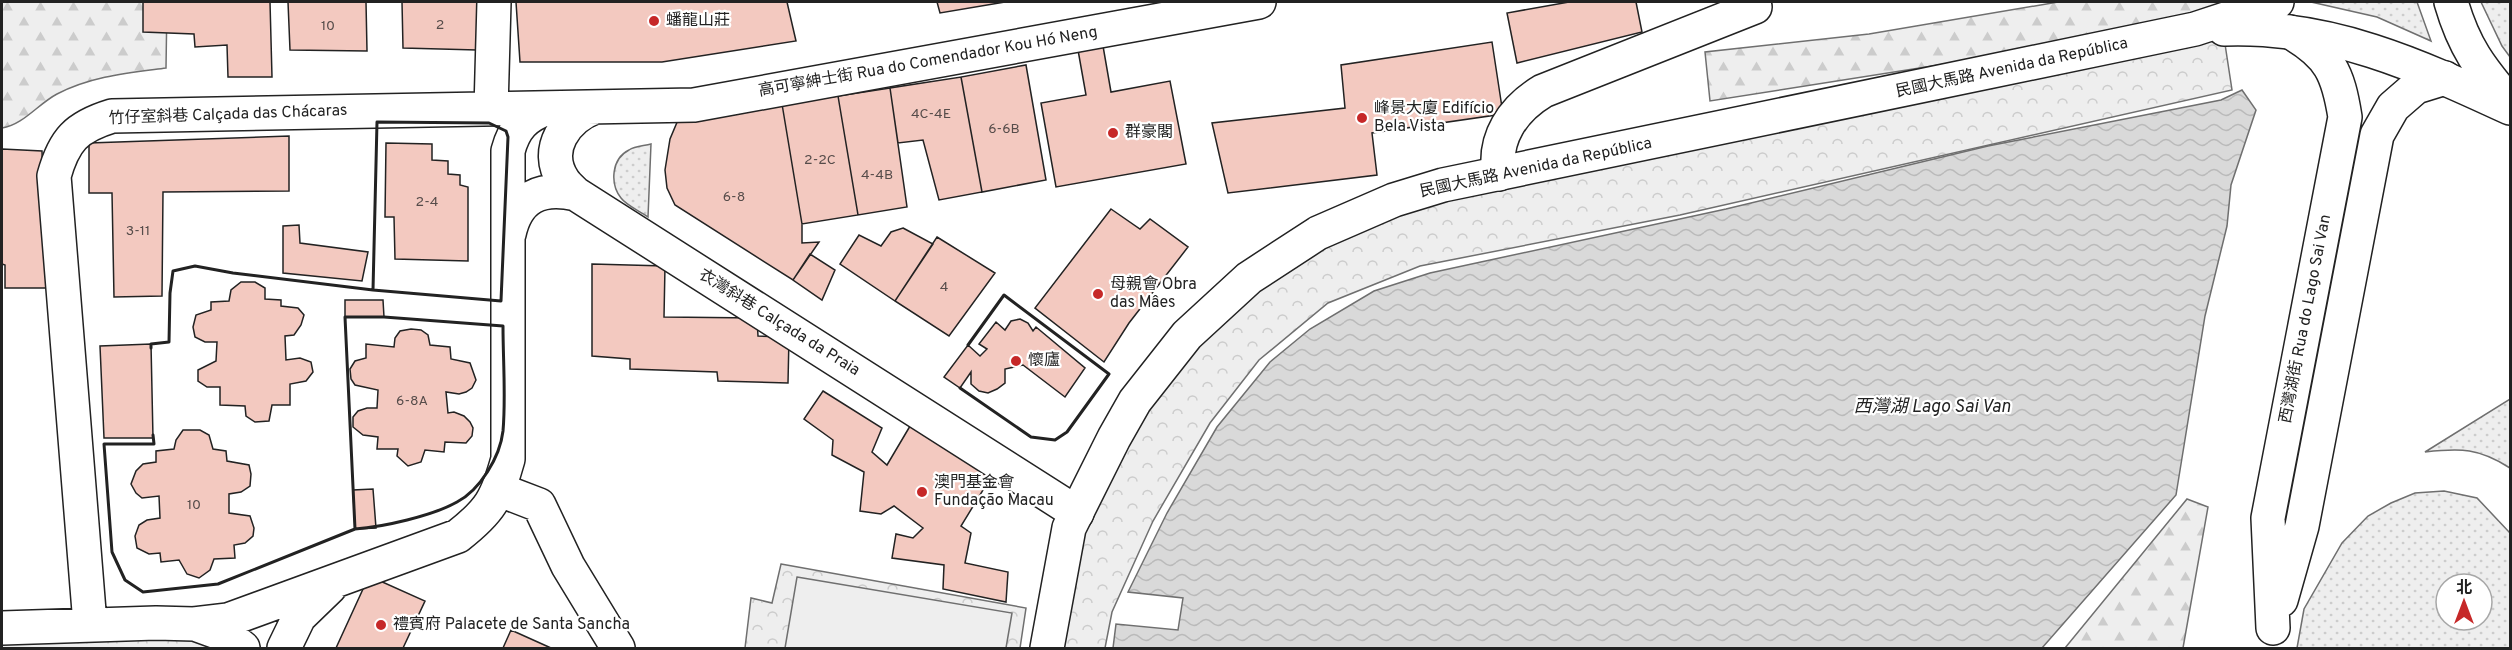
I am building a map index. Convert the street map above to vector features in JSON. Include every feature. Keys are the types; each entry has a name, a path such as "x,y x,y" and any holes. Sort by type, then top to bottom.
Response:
{"street":[{"path":"2,628 90,624 194,624 228,620 458,536 483,516 500,490 508,459 508,151 519,111 494,2"},
{"name":"高可寧紳士街 Rua do Comendador Kou Hó Neng","path":"595,107 694,105 1259,2"},
{"path":"2451,2 2458,27 2479,67 2511,103"},
{"path":"1499,174 1498,154 1506,128 1531,98 1543,91 1755,8"},
{"name":"民國大馬路 Avenida da República","path":"1047,648 1069,528 1135,401 1187,335 1249,278 1309,238 1355,215 1443,185 2276,11 2356,45 2420,67 2511,108"},
{"name":"西灣湖街 Rua do Lago Sai Van","path":"2271,638 2268,518 2345,117 2340,86 2325,58 2276,11"},
{"name":"西灣湖街 Rua do Lago Sai Van","path":"2271,638 2302,526 2377,135 2393,107 2416,87 2445,78"},
{"path":"557,165 556,150 569,122 581,112 595,107"},
{"name":"竹仔室斜巷 Calçada das Chácaras","path":"90,624 54,177 60,154 72,136 90,122 112,116 519,111 595,107"},
{"name":"衣灣斜巷 Calçada da Praia","path":"519,111 537,124 547,139 563,180 576,194 1077,513"},
{"path":"508,237 518,208 530,198 544,192 559,190 576,194"},
{"path":"500,490 539,505 568,566 618,648"},
{"path":"284,648 299,617 313,602 328,588 361,572"},
{"path":"194,624 228,636 243,648"}],"green space":[{"path":"2,2 167,2 166,68 110,76 83,83 57,94 24,119 2,128"},
{"path":"2058,2 2236,2 2157,26 2034,50 1710,101 1705,52 1869,34"},
{"path":"2311,2 2417,2 2431,41 2377,17"},
{"path":"2481,2 2510,2 2510,57 2502,46"},
{"path":"2223,31 2232,90 1680,215 1420,266 1328,303 1259,360 1210,423 1153,521 1112,612 1105,648 1058,648 1072,565 1107,460 1251,278 1452,189"},
{"path":"651,144 648,217 621,198 615,186 614,172 623,154 634,148"},
{"path":"2510,399 2510,468 2489,456 2469,451 2425,452"},
{"path":"2444,491 2477,498 2510,533 2510,648 2297,648 2304,609 2342,543 2368,516 2415,493"},
{"path":"2187,499 2208,507 2183,648 2065,648"},
{"path":"781,564 1026,608 1020,648 745,648 751,598 772,603"},
{"path":"797,577 1012,613 1006,648 785,648"},
{"path":"2,626 104,626 240,648 2,648"}],"water":[{"name":"西灣湖 Lago Sai Van","path":"2242,90 2256,110 2231,185 2227,226 2205,316 2176,495 2042,648 1113,648 1116,624 1178,630 1183,598 1128,592 1167,513 1217,427 1270,362 1310,329 1374,291 1430,273 1726,209 1988,146 2221,100"}],"building":[{"path":"143,2 270,2 272,77 228,77 227,45 195,47 194,34 143,32"},
{"path":"288,2 366,2 367,51 290,50"},
{"path":"402,2 477,2 477,50 403,48"},
{"name":"蟠龍山莊","path":"516,2 787,2 796,41 662,62 520,62"},
{"path":"937,2 1005,2 940,13"},
{"name":"峰景大廈 Edifício Bela Vista","path":"1569,2 1636,2 1642,32 1517,63 1507,13"},
{"name":"峰景大廈 Edifício Bela Vista","path":"1492,42 1503,114 1372,133 1377,175 1228,193 1212,123 1345,108 1341,65"},
{"name":"群豪閣","path":"1103,46 1111,92 1170,81 1186,164 1056,187 1041,103 1086,95 1078,50"},
{"path":"1026,65 1046,180 982,192 961,77"},
{"path":"961,77 982,192 939,200 923,140 898,143 890,88"},
{"path":"890,88 907,207 858,215 838,96"},
{"path":"838,96 858,215 802,224 782,104"},
{"path":"782,104 802,224 802,243 819,242 793,280 675,205 667,188 665,170 670,139 678,120"},
{"path":"289,136 289,191 163,192 162,296 114,297 112,193 89,193 89,143"},
{"path":"386,143 432,144 432,160 448,161 448,174 460,175 460,185 468,187 468,261 395,259 394,217 385,217"},
{"path":"2,149 42,151 46,288 5,288 5,265 2,264"},
{"name":"母親會 Obra das Mâes","path":"1111,209 1140,229 1150,219 1188,247 1129,323 1104,362 1035,308"},
{"path":"299,225 300,243 368,252 362,281 283,273 283,226"},
{"path":"903,228 933,244 895,301 840,264 859,235 881,246 891,232"},
{"path":"937,237 995,273 949,336 895,301"},
{"path":"810,254 835,270 822,300 793,280"},
{"path":"592,264 665,266 664,317 757,318 758,336 789,337 788,383 718,381 717,372 630,369 630,359 592,356"},
{"path":"241,282 255,282 265,288 265,299 281,300 281,306 298,308 304,315 294,335 285,336 286,360 300,358 311,362 313,372 306,381 290,384 290,405 272,405 269,421 255,422 246,416 245,406 220,405 220,387 207,387 198,381 198,370 216,361 217,342 205,342 195,337 193,327 196,315 211,310 211,302 229,301 231,290"},
{"path":"345,300 383,300 384,317 345,317"},
{"name":"懷廬","path":"1020,319 1028,323 1033,331 1036,327 1085,368 1065,397 1023,365 1005,369 1005,383 988,393 979,391 971,384 971,372 960,388 944,377 968,345 980,356 987,349 979,344 996,322 1005,330 1011,321"},
{"path":"421,330 428,335 430,345 450,347 451,359 470,363 476,380 472,388 466,392 459,394 446,392 448,413 454,412 464,416 473,428 472,436 466,443 445,442 444,452 425,450 421,462 408,466 397,456 398,449 377,449 378,437 363,435 353,427 353,417 358,411 377,408 378,390 355,385 351,379 350,369 355,361 366,358 366,344 394,347 395,338 400,331"},
{"path":"151,344 153,438 104,438 100,346"},
{"name":"澳門基金會 Fundação Macau","path":"823,391 882,428 872,452 887,465 916,416 991,477 961,526 971,533 965,563 1008,572 1006,602 943,589 944,565 892,558 896,534 913,538 923,528 894,506 881,514 860,511 864,472 832,455 833,440 804,419"},
{"path":"183,430 200,430 209,435 213,449 226,451 227,461 249,465 251,474 250,486 241,492 229,494 229,513 250,516 254,528 253,536 245,543 234,545 235,558 214,559 210,570 199,578 187,574 179,560 161,562 160,553 149,554 137,548 135,536 139,525 147,520 160,518 159,496 142,498 131,484 136,471 143,464 156,462 156,451 174,449 176,440"},
{"path":"373,489 376,528 355,529 353,490"},
{"name":"禮賓府 Palacete de Santa Sancha","path":"369,576 425,601 403,648 336,648"},
{"name":"禮賓府 Palacete de Santa Sancha","path":"511,630 551,648 503,648"}],"wall":[{"path":"377,122 489,123 506,131 508,137 501,301 373,290 377,122"},
{"path":"151,348 151,344 169,342 173,271 195,266 233,273 373,290"},
{"path":"960,388 1031,437 1055,440 1067,432 1109,374 1004,295 968,345"},
{"path":"345,317 384,317 503,326 504,405 501,441 487,472 465,497 447,507 407,520 355,529 345,317"},
{"path":"153,435 154,444 104,444 112,552 125,580 143,592 218,584 355,529"}],"place":[{"name":"蟠龍山莊","path":"654,21"},
{"name":"峰景大廈 Edifício Bela Vista","path":"1362,118"},
{"name":"群豪閣","path":"1113,133"},
{"name":"母親會 Obra das Mâes","path":"1098,294"},
{"name":"懷廬","path":"1016,361"},
{"name":"澳門基金會 Fundação Macau","path":"922,492"},
{"name":"禮賓府 Palacete de Santa Sancha","path":"381,625"}]}
